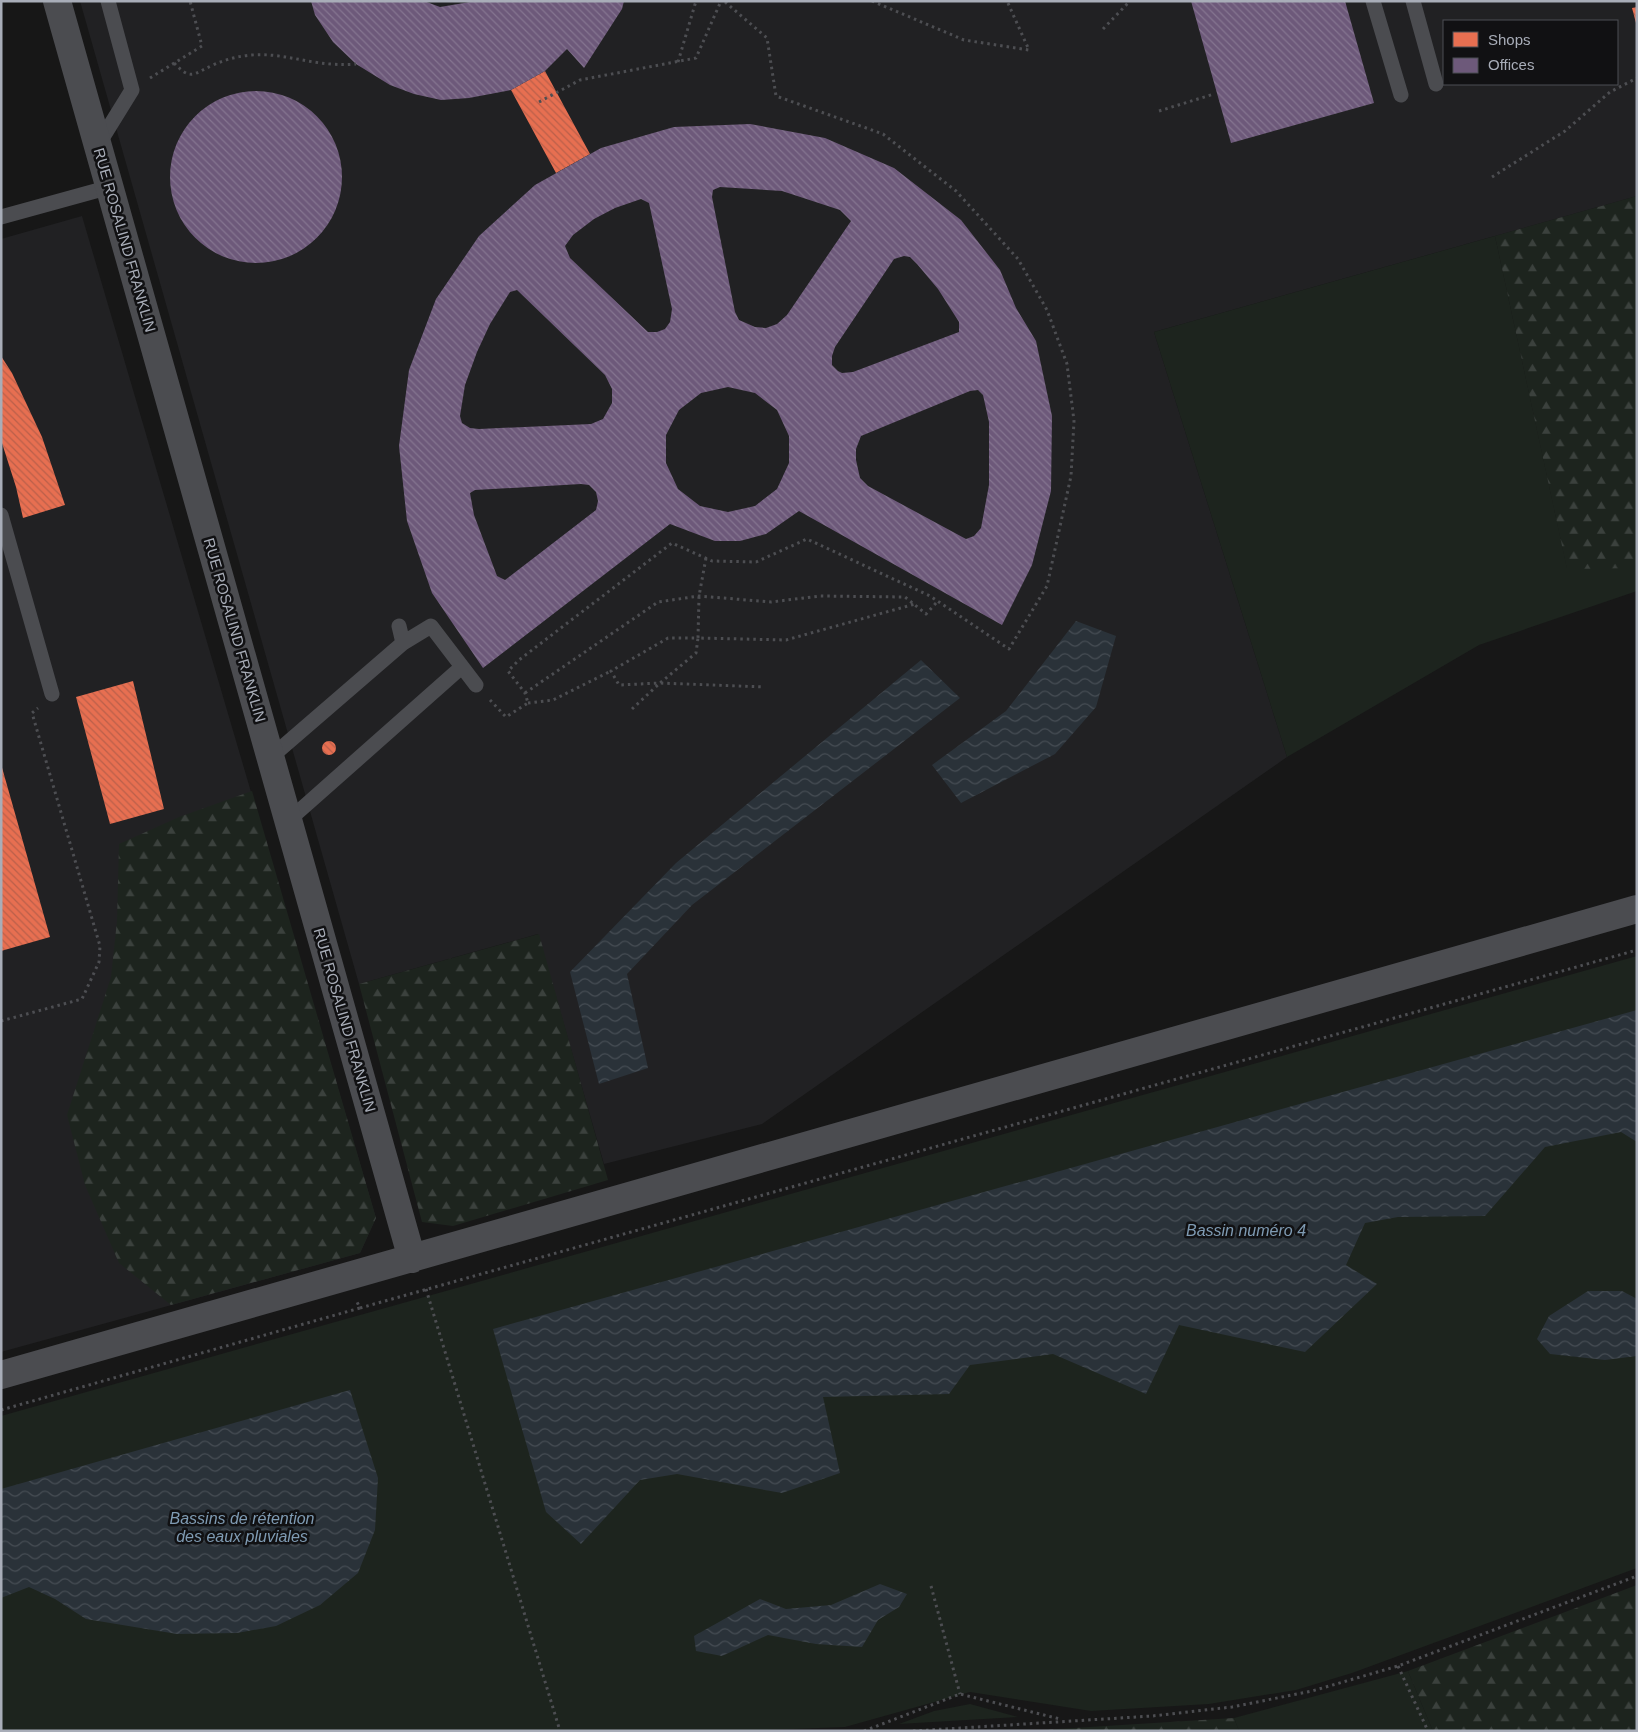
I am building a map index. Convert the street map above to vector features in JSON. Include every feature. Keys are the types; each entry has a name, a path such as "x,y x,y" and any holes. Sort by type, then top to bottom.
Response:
{"street":[{"name":"RUE ROSALIND FRANKLIN","path":"57,1 412,1259"},
{"path":"1,1376 1637,909"}],"lane":[{"path":"98,145 132,90 108,1"},
{"path":"1373,1 1401,95"},
{"path":"1413,1 1436,84"},
{"path":"1,217 110,187"},
{"path":"1,515 52,694"},
{"path":"399,626 403,643"},
{"path":"271,757 403,643 431,626 476,685"},
{"path":"289,820 456,672"}],"path":[{"path":"132,90 202,46 190,1"},
{"path":"678,62 696,1"},
{"path":"528,703 525,693 508,671 519,660 672,543 712,561 756,562 807,539 930,596 1008,649 1047,586 1071,476 1074,421 1067,364 1047,310 1018,259 956,191 884,134 776,96 768,38 722,1 696,58 580,80 539,102"},
{"path":"872,1 964,40 1029,50 1007,1"},
{"path":"1103,29 1130,1"},
{"path":"174,63 184,74 192,76 228,59 261,53 342,66 356,64"},
{"path":"1492,177 1565,131 1610,92 1637,78"},
{"path":"1159,111 1214,94"},
{"path":"632,709 696,653 699,596 706,558"},
{"path":"525,693 658,602 699,596 771,602 820,596 905,597 926,614 937,602"},
{"path":"476,685 506,717 528,703 553,700 611,671 668,638 786,640 915,604"},
{"path":"611,671 619,685 660,683 764,687"},
{"path":"1,1021 82,999 99,962 100,946 32,713 52,694"},
{"path":"1,1410 1637,950"},
{"path":"348,1278 360,1308"},
{"path":"426,1289 560,1731"},
{"path":"913,1731 1152,1716 1232,1707 1312,1691 1398,1666 1637,1576"},
{"path":"931,1586 960,1694"},
{"path":"1398,1666 1428,1731"},
{"path":"864,1731 960,1694 1065,1721"}],"shaded area":[{"path":"80,1 1637,1 1637,196 1154,332 1287,757 762,1124 604,1164 538,934 359,984"},
{"path":"82,216 376,1218 360,1253 1,1352 1,239"}],"green space":[{"path":"1637,196 1637,568 1567,569 1495,236"},
{"path":"1495,236 1567,568 1637,568 1637,591 1479,645 1287,757 1154,332"},
{"path":"252,791 376,1218 360,1253 171,1305 119,1263 85,1185 67,1115 111,977 117,921 119,844 179,817"},
{"path":"539,934 608,1180 453,1226 422,1222 359,984"},
{"path":"1637,956 1637,1568 1352,1673 1296,1690 1209,1704 1091,1711 970,1692 845,1727 739,1731 1,1731 1,1416"},
{"path":"1637,1585 1637,1731 1433,1731 1408,1671"},
{"path":"1408,1671 1433,1731 1239,1731 1234,1718"},
{"path":"970,1704 1018,1717 899,1724 934,1711"},
{"path":"1234,1718 1239,1731 1026,1731"}],"water":[{"path":"1076,621 1116,636 1096,707 1055,754 961,803 932,765 1006,711"},
{"path":"921,660 960,698 692,905 627,974 648,1068 599,1084 570,972 676,863"},
{"name":"Bassin numéro 4","path":"1637,1010 1637,1142 1621,1132 1545,1147 1485,1216 1398,1217 1365,1223 1346,1265 1377,1284 1305,1352 1179,1325 1146,1394 1053,1354 970,1365 949,1394 823,1397 840,1473 782,1493 677,1474 640,1480 581,1544 546,1512 493,1329"},
{"path":"1588,1291 1622,1291 1637,1299 1637,1356 1605,1360 1550,1354 1537,1339 1549,1316"},
{"name":"Bassins de rétention des eaux pluviales","path":"350,1390 378,1478 375,1530 358,1573 320,1605 276,1626 237,1633 177,1634 86,1619 55,1599 29,1587 1,1598 1,1489"},
{"path":"880,1584 907,1594 899,1607 878,1620 862,1647 816,1644 768,1635 722,1656 696,1651 694,1636 760,1599 786,1609 831,1605"}],"building: Shops":[{"path":"1637,7 1637,23 1636,23 1632,8"},
{"path":"545,71 590,154 556,173 511,90"},
{"path":"1,356 12,373 42,437 65,505 23,518 16,487 1,440"},
{"path":"133,681 164,809 110,824 76,697"},
{"path":"326,741 332,741 336,748 332,755 326,755 322,751 322,745"},
{"path":"1,764 50,937 1,951"}],"building: Offices":[{"path":"311,1 424,1 440,7 476,1 624,1 622,9 584,68 567,49 545,71 511,90 469,98 441,100 414,94 390,85 356,64 333,42 315,15"},
{"path":"1191,1 1345,1 1374,103 1231,143"},
{"path":"256,91 273,93 289,98 317,116 335,144 340,160 342,177 340,194 335,210 317,238 289,256 273,261 256,263 239,261 223,256 195,238 177,210 172,194 170,177 172,160 177,144 195,116 223,98 239,93"},
{"path":"750,124 825,138 894,168 961,220 1000,270 1016,308 1036,341 1052,416 1051,491 1032,565 1002,625 799,511 766,534 740,541 715,541 670,524 483,668 432,593 407,521 399,446 409,370 436,299 479,236 535,185 601,148 674,127","holes":["720,187 782,191 840,210 851,221 787,315 777,324 766,328 755,327 739,320 735,312 712,197 713,190","641,199 649,203 672,309 670,322 665,329 657,332 648,332 570,258 565,246 573,235 594,219 615,208","904,256 910,257 938,289 959,322 959,332 853,372 842,373 832,365 835,347 894,259","517,290 605,375 612,389 612,403 603,419 591,424 479,429 470,428 462,423 460,416 465,385 490,324 510,292","728,387 755,393 777,410 789,436 789,463 777,489 755,506 728,512 700,506 678,489 666,463 666,435 679,410 701,393","978,390 983,395 989,422 989,485 981,528 974,536 966,539 868,486 860,478 856,460 856,449 861,436 970,391","581,484 589,485 596,492 598,501 596,510 505,580 497,576 474,515 470,493 475,490"]}]}
